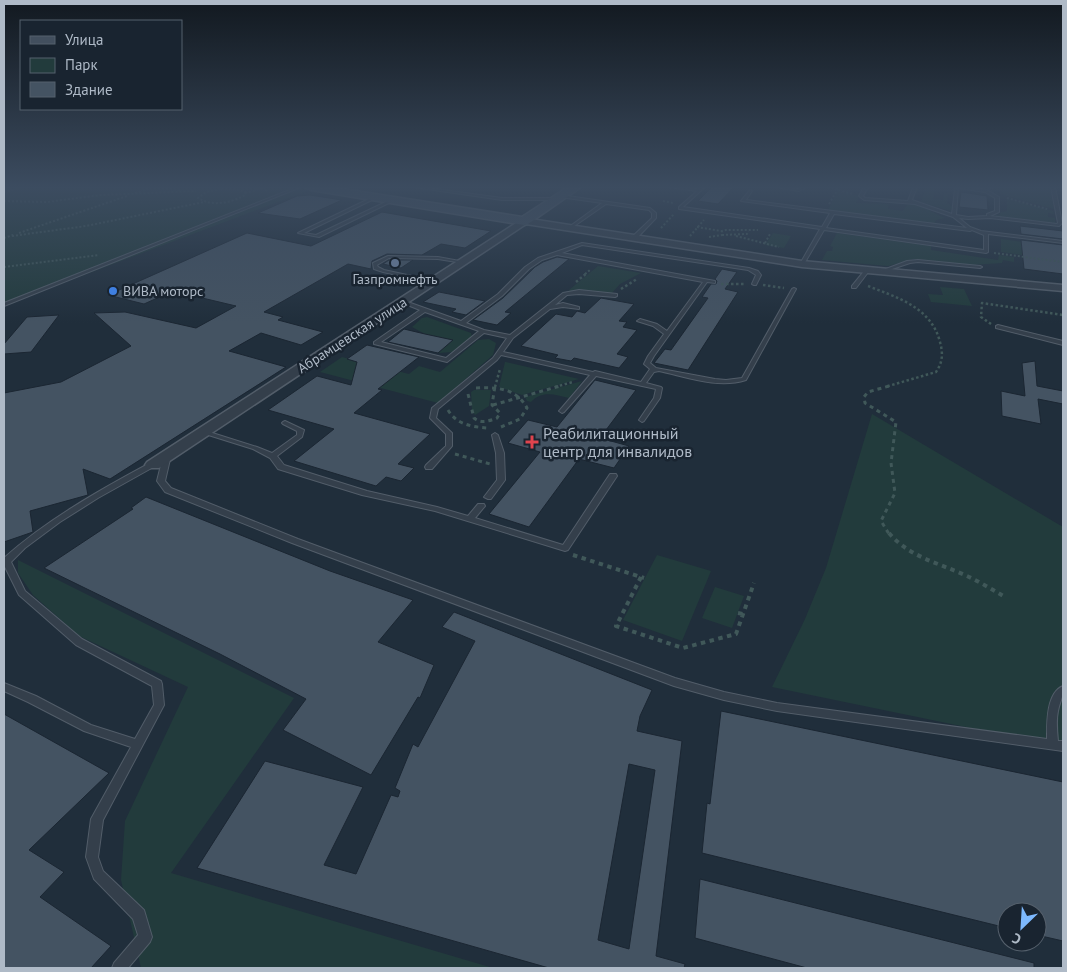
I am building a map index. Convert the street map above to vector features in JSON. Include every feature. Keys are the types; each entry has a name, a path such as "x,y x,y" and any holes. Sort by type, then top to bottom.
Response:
{"street":[{"name":"Абрамцевская улица","path":"153,465 507,232"},
{"path":"598,232 802,264 1063,288"}],"lane":[{"path":"4,305 186,232"},
{"path":"301,232 317,236 325,232"},
{"path":"634,238 640,232"},
{"path":"802,264 822,232"},
{"path":"848,232 986,252 987,236 981,232"},
{"path":"989,232 1063,242"},
{"path":"462,323 500,294 527,268 540,259 582,244 749,269 759,275 754,284"},
{"path":"556,253 710,282 667,334 647,364 656,370 724,382 738,382 744,379 794,289"},
{"path":"433,282 383,271 376,268 375,264 388,256 438,258 463,262"},
{"path":"880,272 909,262 918,261 980,267"},
{"path":"854,287 867,271"},
{"path":"429,467 450,446 448,434 433,418 435,408 495,359 511,337 567,294 579,292 615,295"},
{"path":"557,301 563,306"},
{"path":"403,302 483,331 511,337"},
{"path":"550,307 577,308"},
{"path":"424,310 376,343 447,360 483,331"},
{"path":"640,321 661,328 667,334"},
{"path":"998,327 1063,343"},
{"path":"499,353 659,388 658,398 642,420"},
{"path":"643,383 652,370 656,370"},
{"path":"562,412 591,372"},
{"path":"273,456 300,436 301,430 285,423"},
{"path":"204,432 236,441 273,456 281,467 366,494 437,509 565,548 613,476"},
{"path":"488,497 501,480 501,467 494,432"},
{"path":"167,455 161,481 168,490 295,541 674,682 724,696 777,707 1058,745 1052,712 1057,697 1063,690"},
{"path":"119,968 145,937 139,915 98,875 92,857 97,819 159,705 157,684 79,642 22,593 6,561 26,542 109,488 153,465"},
{"path":"470,519 481,506"},
{"path":"4,687 88,728 137,744"}],"path":[{"path":"4,238 22,232"},
{"path":"12,236 39,232"},
{"path":"736,236 748,232"},
{"path":"706,238 722,234 765,243 779,248"},
{"path":"760,246 765,243 770,234"},
{"path":"687,240 695,239"},
{"path":"986,252 1063,262"},
{"path":"4,267 102,255"},
{"path":"567,294 567,290 600,261"},
{"path":"615,295 633,280 656,272"},
{"path":"858,282 905,301 924,313 936,329 942,350 941,366 936,372 868,392 864,396 865,403 896,422 897,436 892,456 891,472 896,490 894,500 884,512 881,521 896,543 913,553 969,576 1005,597"},
{"path":"998,327 988,323 981,317 982,303 1063,315"},
{"path":"492,406 494,387 500,372 499,353"},
{"path":"492,406 580,380 591,372"},
{"path":"466,395 469,390 494,387 512,392 520,397 527,408 523,416 516,422 499,428"},
{"path":"451,406 448,412 464,423 494,432"},
{"path":"469,412 477,420 490,420 499,416 496,407 492,406"},
{"path":"445,451 501,467"},
{"path":"565,548 574,556 643,578 616,626 683,648 736,634 754,583"},
{"path":"738,613 743,614"}],"green space":[{"path":"4,232 197,232 4,305"},
{"path":"773,233 791,236 784,248 765,245"},
{"path":"837,233 931,246 931,250 998,260 999,255 1014,257 1014,262 1003,260 1002,263 972,265 914,259 888,266 822,260 827,251 832,251 833,247 830,246"},
{"path":"1001,239 1063,247 1063,261 1001,252"},
{"path":"598,266 641,273 620,284 612,293 570,292 569,290"},
{"path":"940,287 964,289 972,306 931,302 928,294 943,295"},
{"path":"427,317 471,333 472,337 453,352 438,353 453,340 425,334 412,327 422,318"},
{"path":"489,339 496,343 493,355 438,403 320,372 342,357 409,374 419,366 440,372 478,340"},
{"path":"505,362 579,379 522,395 499,387"},
{"path":"582,381 569,398 544,395 535,398 531,402 527,401 525,397"},
{"path":"474,390 491,390 489,406 475,415 472,411 471,392"},
{"path":"872,414 1063,527 1063,747 772,687 805,619 826,568"},
{"path":"657,555 711,571 682,641 623,620"},
{"path":"18,560 294,698 171,873 493,968 141,968 121,880 125,821 188,687 79,636 33,595 18,573"},
{"path":"715,587 744,596 732,628 702,618"}],"building":[{"path":"339,232 489,232 465,248 441,244 422,255 387,254 372,261 371,269 348,264 264,312 283,317 278,320 323,332 301,345 261,333 229,351 286,367 110,479 83,469 88,495 30,511 33,532 4,542 4,393 61,382 131,346 94,313 125,312 196,328 236,306 173,291 144,304 108,295 247,233 311,246"},
{"path":"1021,232 1063,232 1063,239 1021,234"},
{"path":"1021,240 1063,245 1063,274 1024,269"},
{"path":"557,257 569,259 505,312 511,313 497,325 473,320 503,298 535,267"},
{"name":"Газпромнефть","path":"389,260 413,260 401,268 383,264"},
{"path":"722,269 737,272 725,289 738,292 688,370 654,363 665,349 671,350 708,298 702,297 711,284 716,284 717,281 715,279"},
{"path":"439,292 485,301 466,315 452,312 456,309 423,302"},
{"path":"601,298 634,304 619,321 627,322 623,327 637,330 617,354 628,357 619,368 574,358 571,361 555,358 558,355 521,346 556,314 572,317 577,311 585,313"},
{"path":"59,315 31,352 4,354 4,344 27,317"},
{"path":"404,329 453,340 438,353 388,342"},
{"path":"367,345 419,357 378,389 382,390 354,413 430,434 398,464 414,468 401,481 386,477 376,486 294,461 334,429 268,410 317,376 351,385 357,362 347,359"},
{"path":"1035,361 1037,386 1063,391 1063,404 1038,399 1041,424 1002,416 1001,391 1025,396 1022,363"},
{"path":"595,380 636,390 600,438 629,446 614,468 579,459 529,527 489,514 540,452 508,443 528,420 557,427"},
{"path":"146,497 330,571 413,600 378,642 434,665 420,698 418,697 371,775 283,730 306,699 220,654 44,568 133,509 131,508"},
{"path":"454,612 652,690 640,716 637,731 682,741 656,956 685,964 684,968 549,968 197,868 265,761 363,787 324,865 356,874 391,795 398,797 400,791 395,788 413,744 418,747 475,641 442,627","holes":["629,764 655,770 629,949 598,940"]},
{"path":"721,711 1063,782 1063,941 1047,937 1047,902 997,902 997,926 702,853 707,803 710,804"},
{"path":"4,714 109,773 29,850 64,872 40,897 111,946 91,968 4,968"},
{"path":"700,879 1034,963 1034,968 807,968 695,938"}],"place":[{"name":"Газпромнефть","path":"395,263"},
{"name":"ВИВА моторс","path":"113,291"},
{"name":"Реабилитационный центр для инвалидов","path":"532,442"}]}
